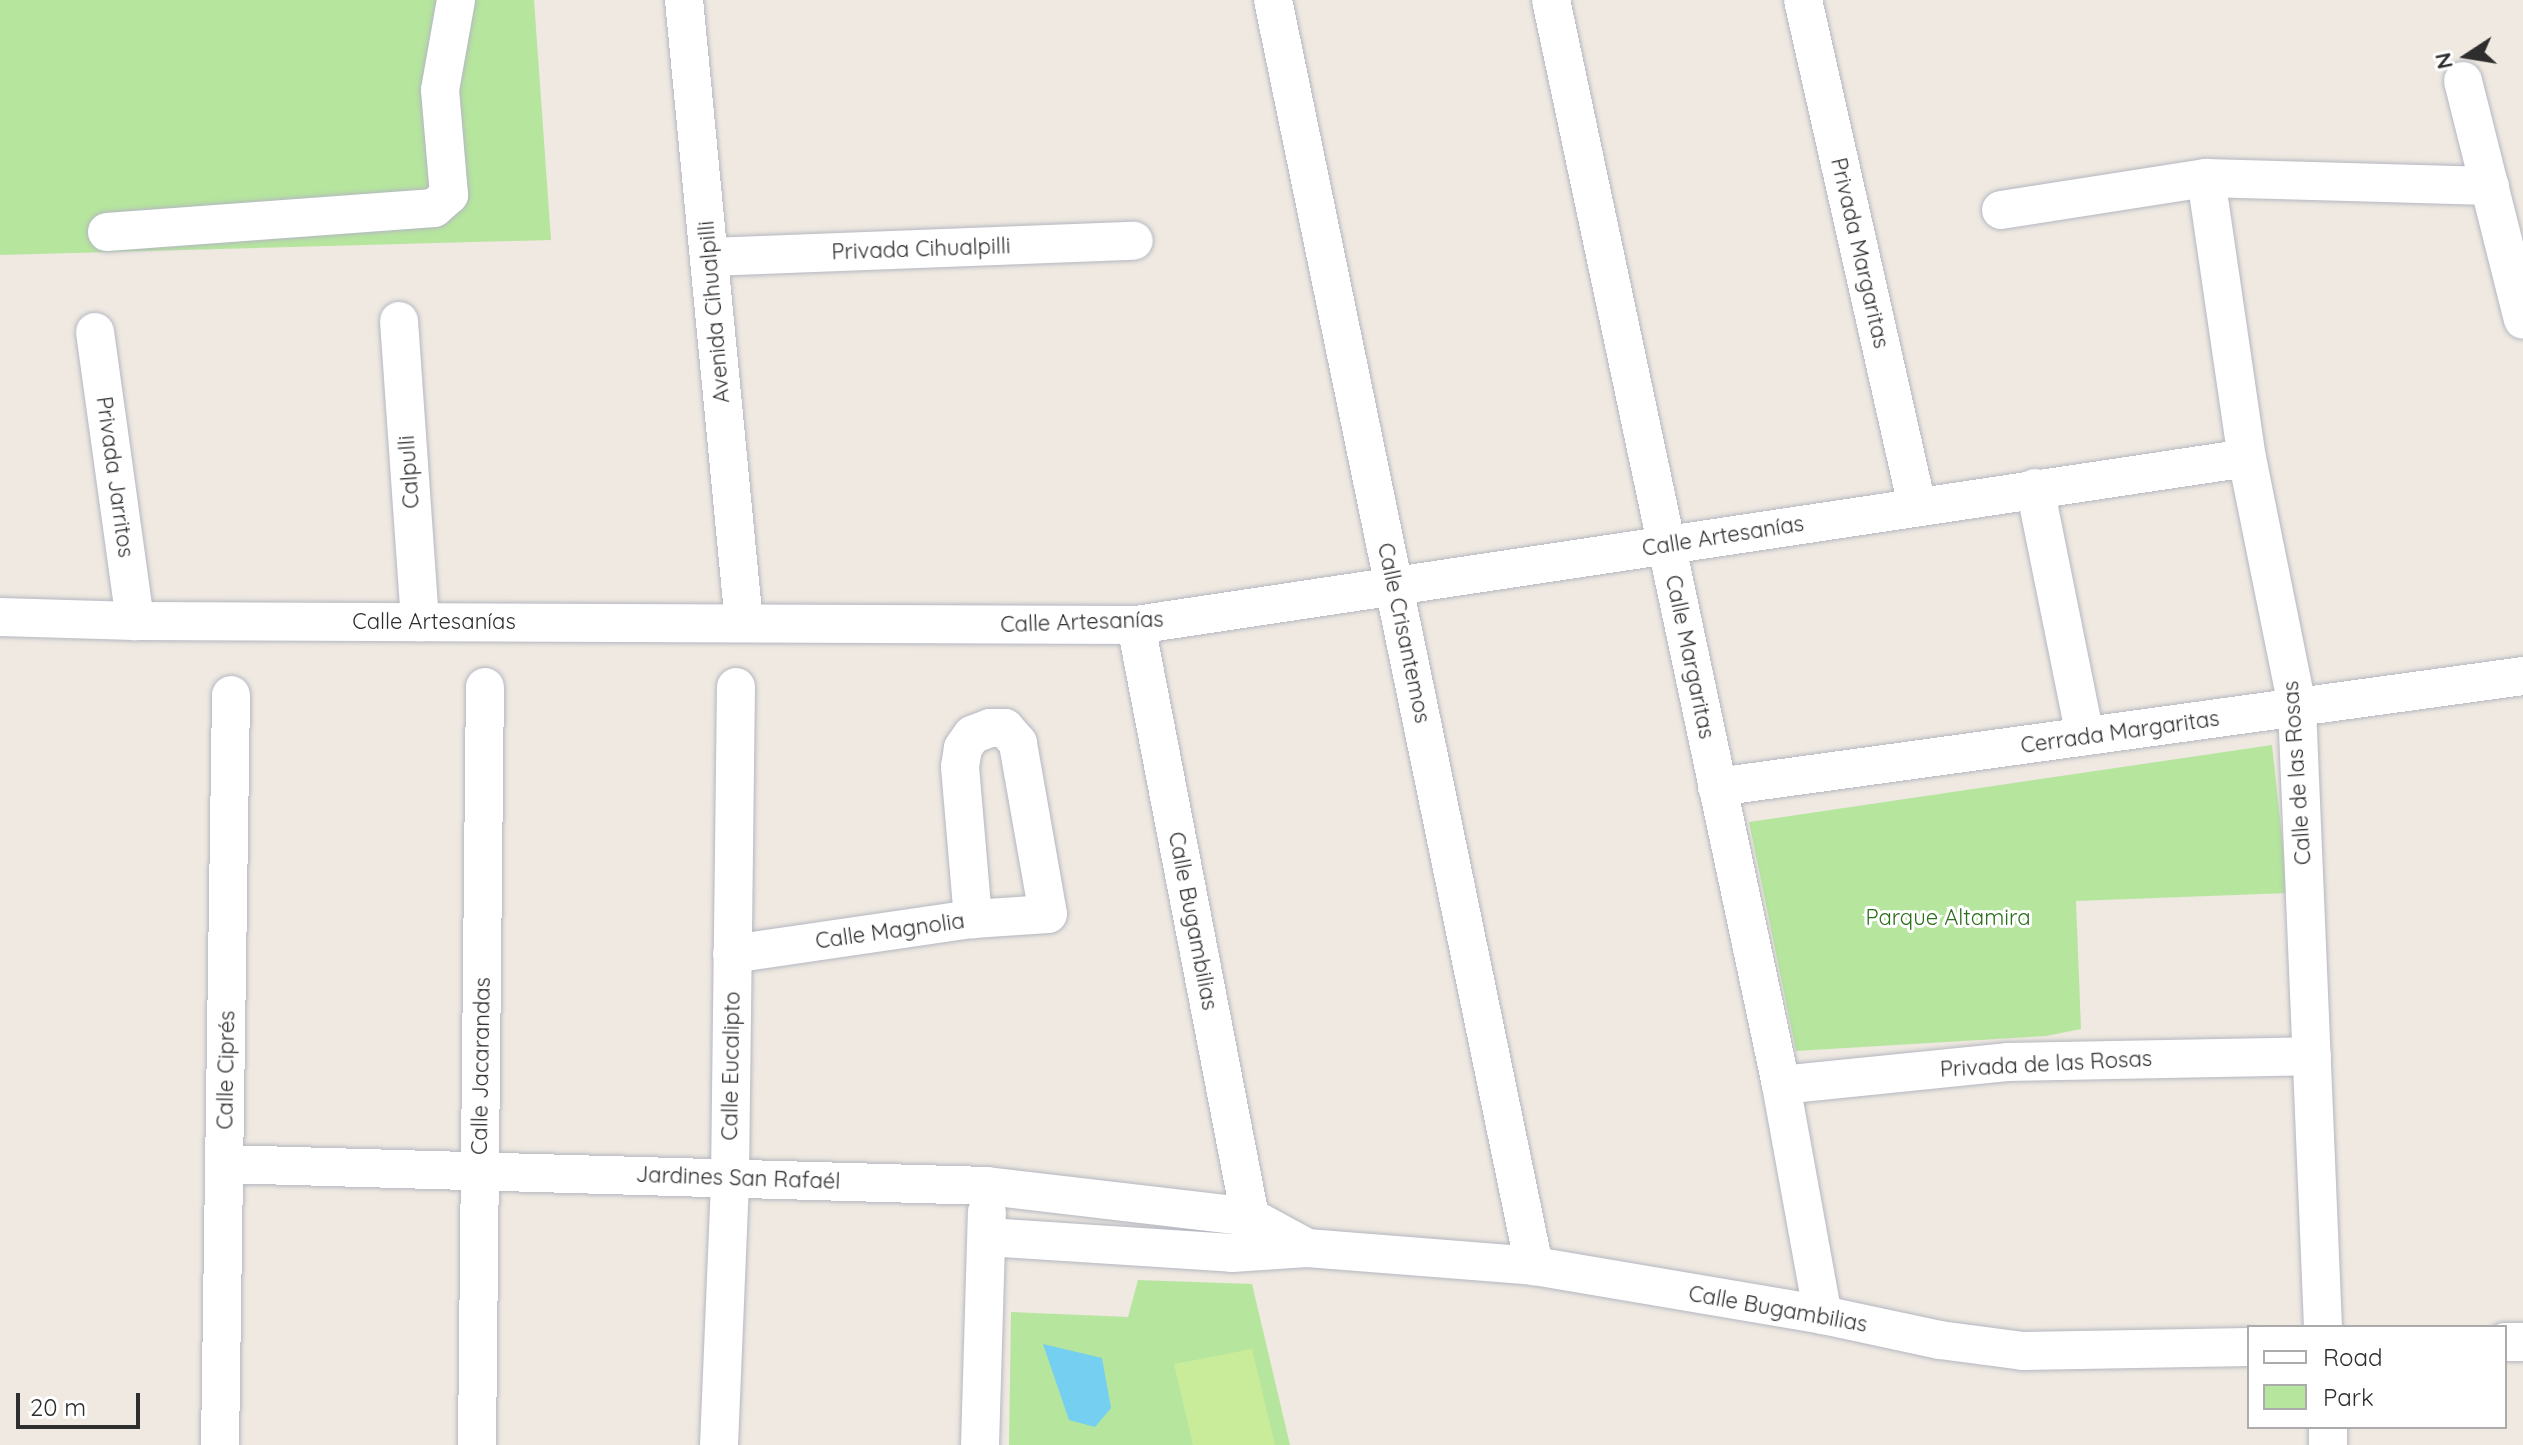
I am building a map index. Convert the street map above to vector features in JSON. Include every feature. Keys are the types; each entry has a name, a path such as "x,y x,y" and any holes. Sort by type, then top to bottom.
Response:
{"street":[{"path":"107,232 434,208 449,195 440,90 456,0"},
{"name":"Avenida Cihualpilli","path":"684,0 744,623"},
{"name":"Calle Crisantemos","path":"1273,0 1534,1266"},
{"name":"Calle Margaritas","path":"1551,0 1781,1085 1823,1315"},
{"name":"Privada Margaritas","path":"1803,0 1917,506"},
{"path":"2463,81 2523,320"},
{"path":"2001,210 2206,178 2490,186"},
{"name":"Calle de las Rosas","path":"2206,178 2247,458 2297,707 2323,1325"},
{"name":"Privada Cihualpilli","path":"709,257 1134,241"},
{"name":"Calpulli","path":"399,321 420,622"},
{"name":"Privada Jarritos","path":"95,332 135,621"},
{"name":"Calle Artesanías","path":"0,617 135,621 1136,625 2247,458"},
{"path":"2035,488 2085,736"},
{"name":"Calle Bugambilias","path":"1136,625 1253,1235 1307,1248 1534,1266 1823,1315 1940,1340 2023,1351 2247,1347"},
{"name":"Cerrada Margaritas","path":"1717,787 2523,676"},
{"name":"Calle Jacarandas","path":"477,1445 485,687"},
{"name":"Calle Eucalipto","path":"719,1445 730,1177 736,687"},
{"name":"Calle Ciprés","path":"220,1445 231,695"},
{"name":"Calle Magnolia","path":"732,954 973,919 1048,914 1018,743 1005,728 990,728 972,735 963,748 960,767 973,919"},
{"name":"Privada de las Rosas","path":"1781,1085 2007,1062 2312,1056"},
{"name":"Jardines San Rafaél","path":"224,1164 987,1186 1253,1235"},
{"path":"980,1445 987,1186"},
{"path":"987,1237 1253,1235"}],"green space":[{"path":"0,0 534,0 551,240 0,255"},
{"name":"Parque Altamira","path":"2272,745 2288,893 2076,901 2081,1029 2046,1036 1796,1051 1749,822"},
{"path":"1138,1280 1252,1284 1290,1445 1009,1445 1011,1312 1128,1317"},
{"path":"1252,1349 1275,1445 1193,1445 1174,1364"}],"water":[{"path":"1043,1344 1102,1358 1111,1408 1095,1427 1069,1420"}]}
